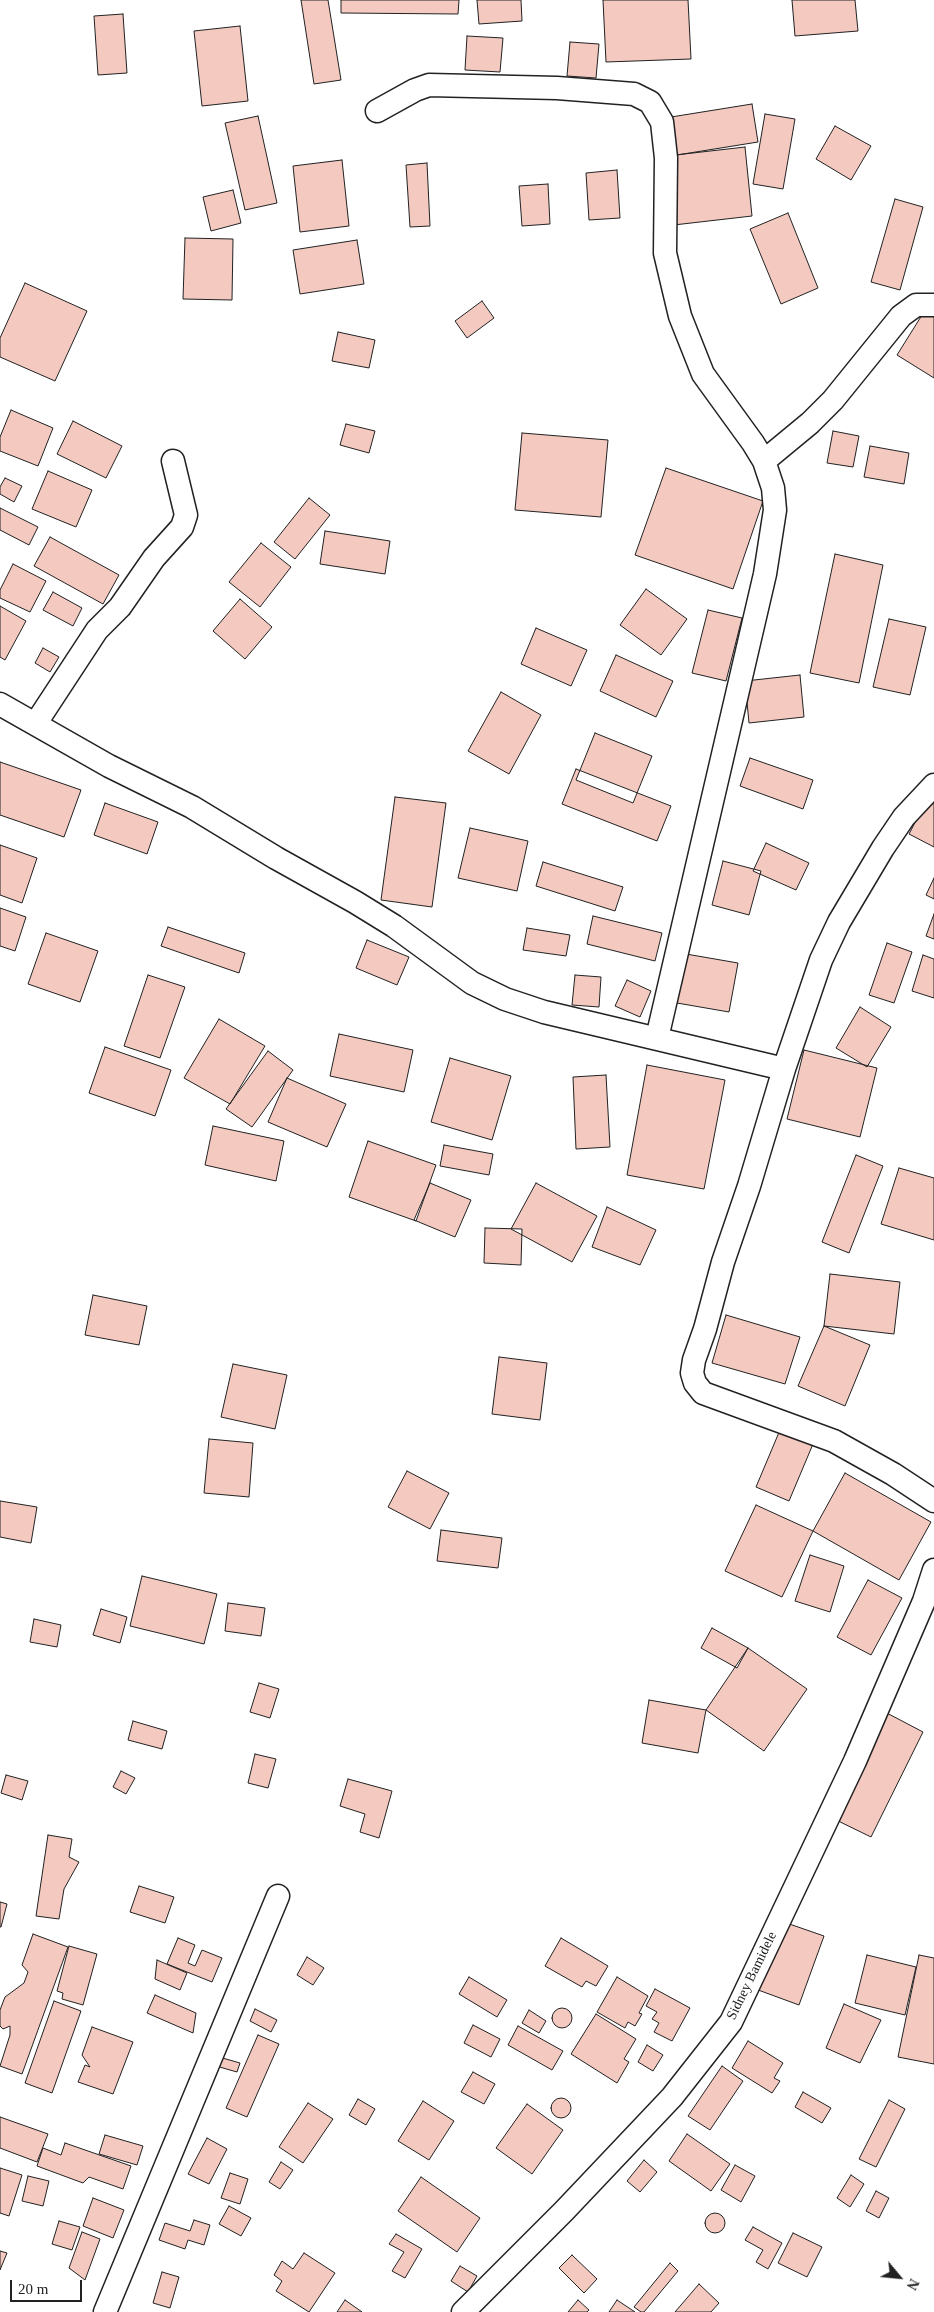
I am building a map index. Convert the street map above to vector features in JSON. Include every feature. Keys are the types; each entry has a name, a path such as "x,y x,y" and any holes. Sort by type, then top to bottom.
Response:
{"street":[{"path":"377,111 415,90 429,85 547,87 604,91 634,94 650,102 656,108 662,122 666,158 665,253 680,316 703,374 753,442 764,461 773,488 775,510 765,574 657,1038"},
{"path":"764,461 810,423 833,400 901,316 916,305 934,305"},
{"path":"36,723 97,630 120,608 154,558 182,527 186,516 185,507 173,461"},
{"path":"0,704 109,766 192,807 276,858 355,902 394,926 472,983 506,999 544,1012 784,1068"},
{"path":"934,785 904,817 883,848 839,922 821,960 784,1068 749,1186 722,1262 692,1373 695,1383 703,1393 834,1442 893,1474 934,1501"},
{"name":"Sidney Bamidele","path":"463,2312 564,2211 672,2098 731,2022 854,1762 924,1601 934,1570"},
{"path":"105,2312 278,1896"}],"building":[{"path":"301,0 328,0 341,80 314,84"},
{"path":"341,0 459,0 458,14 341,13"},
{"path":"477,0 521,0 522,21 479,24"},
{"path":"603,0 688,0 691,59 606,62"},
{"path":"792,0 855,0 858,31 795,36"},
{"path":"123,14 127,73 98,75 94,16"},
{"path":"240,26 248,101 202,106 194,31"},
{"path":"467,36 503,38 500,72 465,70"},
{"path":"570,42 599,44 596,78 567,76"},
{"path":"752,104 758,142 677,155 671,117"},
{"path":"765,114 795,119 783,189 753,184"},
{"path":"258,116 277,203 245,210 225,123"},
{"path":"835,126 871,146 851,180 816,159"},
{"path":"745,147 752,216 665,226 658,157"},
{"path":"342,160 349,226 300,232 293,166"},
{"path":"427,163 430,226 410,227 406,165"},
{"path":"617,170 620,218 589,220 586,173"},
{"path":"548,184 550,224 522,226 519,186"},
{"path":"233,190 241,223 211,231 203,197"},
{"path":"895,199 923,207 900,290 871,282"},
{"path":"788,213 818,288 781,304 750,229"},
{"path":"185,238 233,239 232,300 183,299"},
{"path":"357,240 364,284 300,294 293,250"},
{"path":"25,283 87,311 55,381 0,357 0,338"},
{"path":"482,301 494,318 467,338 455,321"},
{"path":"927,307 934,311 934,378 897,355"},
{"path":"338,332 375,340 369,368 332,361"},
{"path":"11,410 53,428 38,466 0,451 0,437"},
{"path":"73,421 122,446 106,478 57,454"},
{"path":"346,424 375,431 369,453 340,445"},
{"path":"833,431 859,436 853,467 827,463"},
{"path":"522,433 608,440 601,517 515,510"},
{"path":"870,446 909,453 904,484 864,477"},
{"path":"666,468 763,501 733,589 635,555"},
{"path":"48,471 92,490 76,527 32,509"},
{"path":"5,478 22,486 14,502 0,494 0,487"},
{"path":"309,498 330,515 295,559 274,542"},
{"path":"0,508 38,527 29,545 0,530"},
{"path":"325,531 390,541 385,574 320,564"},
{"path":"50,537 119,575 103,604 34,566"},
{"path":"261,543 291,567 260,607 229,582"},
{"path":"835,554 883,565 859,683 810,673"},
{"path":"13,564 46,581 30,612 0,598 0,590"},
{"path":"646,589 687,619 661,655 620,625"},
{"path":"53,592 82,608 73,626 43,610"},
{"path":"240,599 272,627 245,659 213,631"},
{"path":"0,606 26,621 5,660 0,657"},
{"path":"708,610 742,618 726,681 692,673"},
{"path":"889,619 926,627 910,695 873,687"},
{"path":"536,628 587,650 571,686 521,664"},
{"path":"43,648 59,657 50,672 35,663"},
{"path":"616,655 673,681 656,717 600,691"},
{"path":"800,675 804,717 749,723 745,681"},
{"path":"501,692 541,715 509,774 468,751"},
{"path":"595,733 652,756 633,803 576,780"},
{"path":"750,758 813,780 803,809 740,786"},
{"path":"0,762 81,790 64,837 0,815"},
{"path":"576,769 671,806 657,841 562,804"},
{"path":"934,786 934,847 909,834"},
{"path":"395,797 446,803 432,907 381,900"},
{"path":"105,803 158,822 147,854 94,835"},
{"path":"470,828 528,841 517,891 458,878"},
{"path":"766,843 809,863 796,890 753,871"},
{"path":"0,845 37,858 22,903 0,895"},
{"path":"723,861 761,871 749,915 712,905"},
{"path":"543,862 623,887 615,911 536,886"},
{"path":"934,878 934,899 926,895"},
{"path":"0,908 26,917 15,951 0,946"},
{"path":"934,914 934,939 926,936"},
{"path":"593,916 662,933 655,961 587,944"},
{"path":"168,927 245,953 239,973 161,946"},
{"path":"527,928 570,935 566,956 523,950"},
{"path":"46,933 98,951 80,1002 28,984"},
{"path":"367,940 409,957 397,985 356,968"},
{"path":"887,943 912,952 894,1003 869,995"},
{"path":"686,954 738,963 729,1012 677,1003"},
{"path":"923,955 934,959 934,998 912,991"},
{"path":"148,975 185,987 160,1058 124,1046"},
{"path":"575,975 601,977 599,1007 572,1005"},
{"path":"627,980 651,991 640,1017 615,1006"},
{"path":"860,1007 891,1027 867,1067 836,1048"},
{"path":"219,1019 265,1046 230,1104 184,1078"},
{"path":"339,1034 413,1050 404,1092 330,1076"},
{"path":"105,1047 171,1070 155,1116 89,1093"},
{"path":"804,1050 877,1068 860,1137 787,1119"},
{"path":"268,1051 293,1070 252,1127 226,1109"},
{"path":"450,1058 511,1076 492,1140 431,1122"},
{"path":"647,1065 725,1080 704,1189 627,1175"},
{"path":"606,1075 610,1147 576,1149 573,1077"},
{"path":"287,1078 346,1104 327,1147 268,1122"},
{"path":"213,1126 284,1141 276,1181 205,1165"},
{"path":"368,1141 436,1165 416,1221 349,1197"},
{"path":"444,1145 493,1154 489,1175 440,1166"},
{"path":"856,1155 883,1166 849,1253 822,1242"},
{"path":"899,1168 934,1178 934,1240 881,1224"},
{"path":"430,1183 471,1200 455,1237 414,1220"},
{"path":"536,1183 597,1216 572,1262 511,1229"},
{"path":"607,1207 656,1230 640,1265 592,1247"},
{"path":"485,1228 522,1229 521,1265 484,1263"},
{"path":"830,1274 900,1282 894,1334 824,1326"},
{"path":"93,1295 147,1306 139,1345 85,1335"},
{"path":"726,1315 800,1337 785,1384 712,1363"},
{"path":"824,1326 870,1345 845,1406 798,1386"},
{"path":"499,1357 547,1363 540,1420 492,1414"},
{"path":"233,1364 287,1375 275,1429 221,1417"},
{"path":"780,1430 813,1444 789,1501 756,1487"},
{"path":"209,1439 253,1443 249,1497 204,1493"},
{"path":"407,1471 449,1493 430,1529 388,1507"},
{"path":"845,1473 931,1522 899,1580 813,1531"},
{"path":"0,1501 37,1507 31,1543 0,1537"},
{"path":"756,1505 813,1531 782,1597 725,1571"},
{"path":"441,1530 502,1538 498,1568 437,1561"},
{"path":"810,1555 844,1566 830,1612 795,1601"},
{"path":"142,1576 217,1594 204,1644 130,1626"},
{"path":"868,1580 902,1598 871,1655 837,1637"},
{"path":"228,1603 265,1608 261,1636 225,1631"},
{"path":"101,1609 127,1617 120,1643 93,1635"},
{"path":"34,1619 61,1625 57,1647 30,1642"},
{"path":"712,1628 748,1648 737,1668 701,1648"},
{"path":"748,1648 807,1689 764,1751 706,1710"},
{"path":"259,1683 279,1689 270,1718 250,1712"},
{"path":"649,1700 706,1710 698,1753 642,1743"},
{"path":"883,1711 923,1732 871,1837 830,1817"},
{"path":"133,1721 167,1731 162,1749 128,1740"},
{"path":"255,1754 276,1759 268,1788 248,1783"},
{"path":"121,1771 135,1778 126,1794 113,1787"},
{"path":"6,1775 28,1781 22,1800 1,1793"},
{"path":"348,1779 392,1791 379,1838 360,1832 365,1814 340,1806"},
{"path":"48,1835 72,1839 69,1857 79,1862 64,1889 59,1919 36,1916"},
{"path":"139,1886 174,1897 165,1923 130,1912"},
{"path":"0,1902 7,1904 1,1927 0,1927"},
{"path":"775,1919 824,1936 799,2005 750,1987"},
{"path":"33,1934 68,1947 22,2074 0,2066 10,2035 10,2026 3,2029 0,2026 0,2010 5,1997 24,1983 28,1972 22,1965"},
{"path":"178,1938 195,1945 188,1963 195,1966 202,1950 222,1958 212,1982 167,1964"},
{"path":"561,1938 608,1966 596,1986 586,1981 582,1987 545,1966"},
{"path":"69,1946 97,1954 83,2005 62,1999 63,1993 57,1991"},
{"path":"867,1955 916,1967 905,2015 855,2003"},
{"path":"919,1955 934,1958 934,2064 898,2057"},
{"path":"307,1957 324,1968 313,1985 297,1975"},
{"path":"157,1960 187,1973 180,1990 155,1979"},
{"path":"469,1977 507,2000 497,2017 459,1994"},
{"path":"617,1977 648,1996 639,2013 642,2014 635,2026 628,2022 625,2028 597,2012"},
{"path":"655,1989 690,2008 672,2041 654,2032 659,2023 652,2019 657,2012 646,2006"},
{"path":"155,1995 196,2013 193,2033 147,2013"},
{"path":"54,2001 81,2011 52,2093 25,2083"},
{"path":"844,2004 881,2020 860,2063 826,2048"},
{"path":"562,2008 569,2011 572,2018 569,2025 562,2028 555,2025 552,2018 555,2011"},
{"path":"255,2009 277,2020 271,2032 250,2021"},
{"path":"529,2010 546,2021 539,2033 522,2023"},
{"path":"596,2014 636,2039 624,2059 629,2062 617,2083 571,2054"},
{"path":"473,2025 500,2039 491,2057 464,2043"},
{"path":"518,2026 563,2051 552,2070 508,2045"},
{"path":"92,2027 133,2042 113,2094 78,2082 85,2065 90,2067 82,2055"},
{"path":"258,2035 279,2044 247,2117 226,2108"},
{"path":"748,2041 783,2063 774,2078 780,2081 772,2093 732,2068"},
{"path":"647,2045 663,2055 653,2071 638,2062"},
{"path":"219,2057 240,2063 237,2072 216,2066"},
{"path":"722,2066 743,2081 710,2130 688,2116"},
{"path":"473,2072 495,2084 484,2104 461,2092"},
{"path":"803,2092 831,2108 822,2123 795,2107"},
{"path":"561,2098 568,2101 571,2108 568,2115 561,2118 554,2115 551,2108 554,2101"},
{"path":"358,2099 375,2109 366,2125 349,2115"},
{"path":"889,2100 905,2109 876,2167 859,2159"},
{"path":"423,2101 454,2121 429,2160 398,2141"},
{"path":"308,2103 333,2119 303,2163 279,2147"},
{"path":"527,2104 563,2130 532,2174 496,2148"},
{"path":"0,2117 48,2134 37,2162 0,2148"},
{"path":"687,2134 730,2164 711,2191 669,2161"},
{"path":"105,2135 143,2146 137,2165 99,2154"},
{"path":"207,2138 227,2149 209,2184 188,2174"},
{"path":"65,2143 131,2166 123,2189 89,2177 83,2183 37,2166 43,2148 61,2155"},
{"path":"644,2160 657,2172 640,2192 627,2181"},
{"path":"281,2162 293,2170 280,2189 269,2182"},
{"path":"735,2165 755,2176 741,2202 721,2190"},
{"path":"0,2168 22,2175 9,2216 0,2213"},
{"path":"230,2173 248,2179 240,2204 221,2198"},
{"path":"851,2175 864,2184 850,2207 837,2198"},
{"path":"28,2176 49,2181 43,2206 22,2201"},
{"path":"421,2177 480,2218 457,2252 398,2211"},
{"path":"876,2191 889,2198 879,2218 866,2211"},
{"path":"93,2198 124,2210 113,2238 83,2226"},
{"path":"229,2206 251,2218 241,2236 219,2224"},
{"path":"715,2213 722,2216 725,2223 722,2230 715,2233 708,2230 705,2223 708,2216"},
{"path":"194,2220 210,2225 204,2245 188,2240 185,2249 159,2240 165,2223 190,2231"},
{"path":"59,2221 80,2227 72,2250 52,2244"},
{"path":"753,2227 782,2243 768,2269 756,2262 763,2250 745,2240"},
{"path":"82,2232 100,2239 85,2280 69,2268"},
{"path":"793,2233 822,2247 807,2277 778,2263"},
{"path":"396,2234 422,2249 405,2278 392,2271 404,2252 389,2244"},
{"path":"0,2251 7,2253 0,2270"},
{"path":"304,2253 335,2273 309,2312 276,2291 282,2281 274,2275 282,2261 293,2269"},
{"path":"572,2255 597,2279 584,2293 559,2268"},
{"path":"670,2263 678,2271 644,2312 641,2312 634,2307"},
{"path":"460,2266 477,2276 468,2292 451,2281"},
{"path":"162,2272 179,2277 170,2308 153,2303"},
{"path":"699,2284 719,2303 711,2312 675,2312"},
{"path":"345,2300 362,2312 337,2312"},
{"path":"578,2300 589,2310 587,2312 568,2312"},
{"path":"617,2300 635,2312 609,2312"}]}
